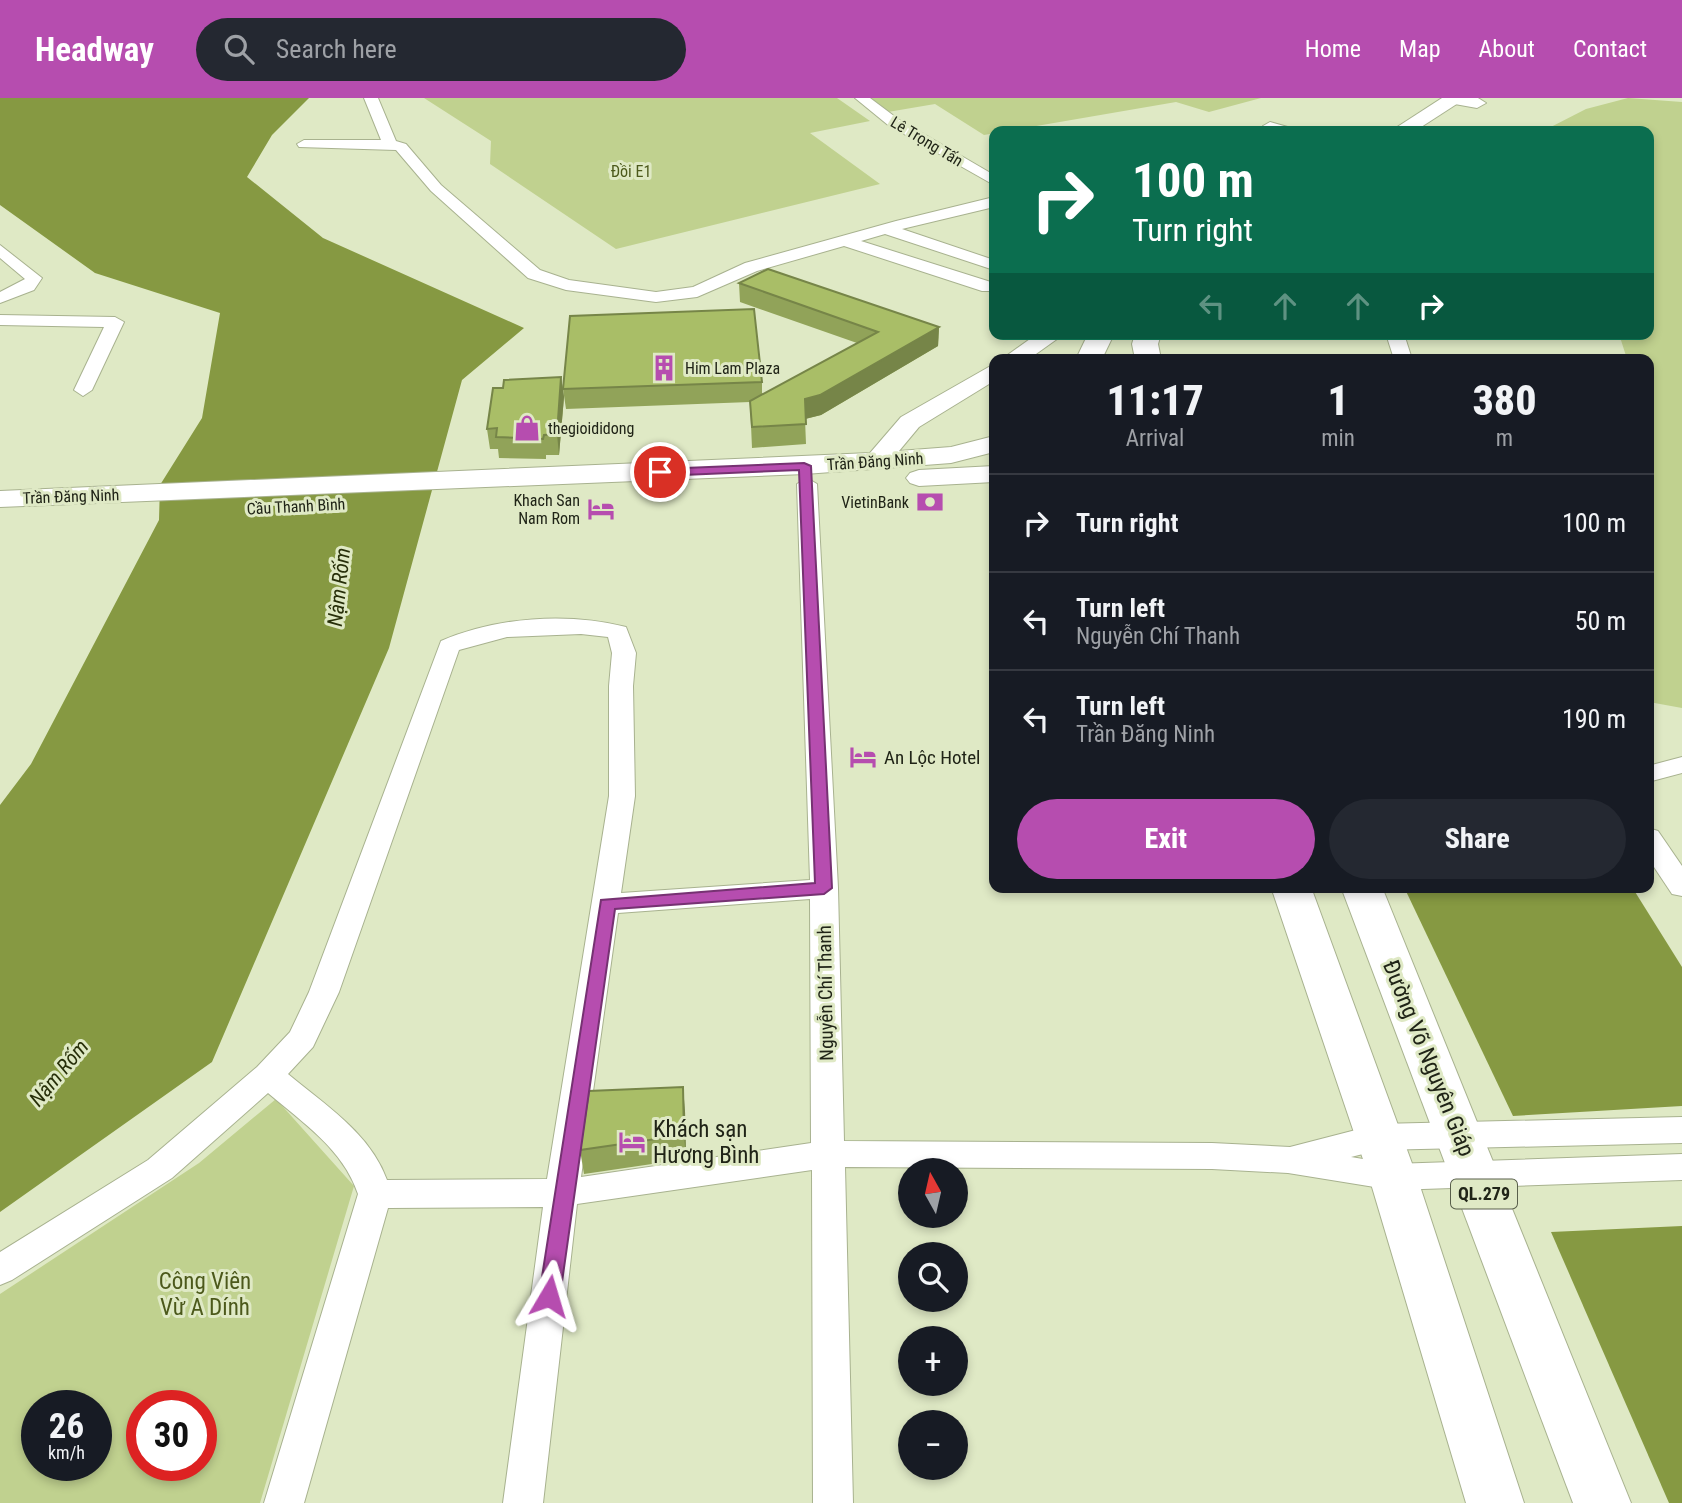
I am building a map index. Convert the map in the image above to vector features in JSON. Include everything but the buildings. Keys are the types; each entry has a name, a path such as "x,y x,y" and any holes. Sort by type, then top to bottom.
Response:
{"highway":[{"path":"1409,126 1455,98"},
{"path":"1441,126 1481,101"},
{"path":"1293,893 1386,1157 1495,1503"},
{"name":"Đường Võ Nguyên Giáp","path":"1364,893 1602,1503"}],"main road":[{"path":"1455,98 1481,101"},
{"path":"1021,354 1043,340"},
{"path":"877,461 910,422 989,374"},
{"name":"Trần Đăng Ninh","path":"806,475 877,461 951,455 989,445"},
{"name":"Trần Đăng Ninh","path":"461,490 806,475 989,474"},
{"name":"Cầu Thanh Bình","path":"136,504 461,490"},
{"name":"Trần Đăng Ninh","path":"0,499 136,504"},
{"name":"Trần Đăng Ninh","path":"0,517 136,504"}],"street":[{"path":"371,98 390,144"},
{"name":"Lê Trọng Tấn","path":"862,98 893,122 989,178"},
{"path":"304,144 401,146 436,188 534,274 566,285 675,297 697,292 751,267 989,203"},
{"path":"886,229 989,263"},
{"path":"845,241 988,287"},
{"path":"0,250 34,278 29,286 0,298"},
{"path":"0,320 115,322 83,390"},
{"name":"Nguyễn Chí Thanh","path":"806,475 824,888 833,1503"},
{"path":"0,1270 160,1169 268,1075 302,1039 324,992 449,646 489,632 602,627 618,632 624,653 622,796 562,1193 523,1503"},
{"path":"1654,772 1682,765"},
{"path":"1654,846 1682,887"},
{"path":"607,904 824,888"},
{"path":"268,1075 349,1144 366,1168 375,1194 284,1503"},
{"path":"375,1194 562,1193 828,1154 1198,1156 1288,1160 1467,1155 1682,1130"},
{"path":"1288,1160 1467,1155 1682,1167"}],"green space":[{"name":"Đồi E1","path":"424,98 837,98 870,121 810,133 880,184 616,249 490,164 491,141"},
{"path":"863,98 1261,98 1209,112 1176,102 1036,126 989,126 989,134 984,135 935,104 882,113"},
{"path":"1628,98 1682,102 1682,708 1654,703 1654,354 1625,354 1621,340 1654,340 1654,126 1553,126 1586,109"},
{"name":"Công Viên Vừ A Dính","path":"276,1099 354,1186 260,1503 0,1503 0,1294 199,1163"}],"water":[{"name":"Nậm Rốm","path":"0,98 309,98 272,135 247,177 323,238 524,328 462,380 389,648 212,1062 0,1212 0,805 31,764 159,520 160,485 202,418 220,313 95,273 0,205"},
{"path":"1407,893 1636,893 1682,967 1682,1106 1513,1116"},
{"path":"1682,1226 1682,1503 1669,1503 1551,1232"}],"place":[{"name":"Him Lam Plaza","path":"664,368"},
{"name":"thegioididong","path":"527,428"},
{"name":"VietinBank","path":"930,502"},
{"name":"Khach San Nam Rom","path":"601,509"},
{"name":"An Lộc Hotel","path":"863,757"},
{"name":"Khách sạn Hương Bình","path":"632,1142"}],"route":[{"path":"549,1296 562,1193 607,904 824,888 807,484 804,466 660,472"}]}
